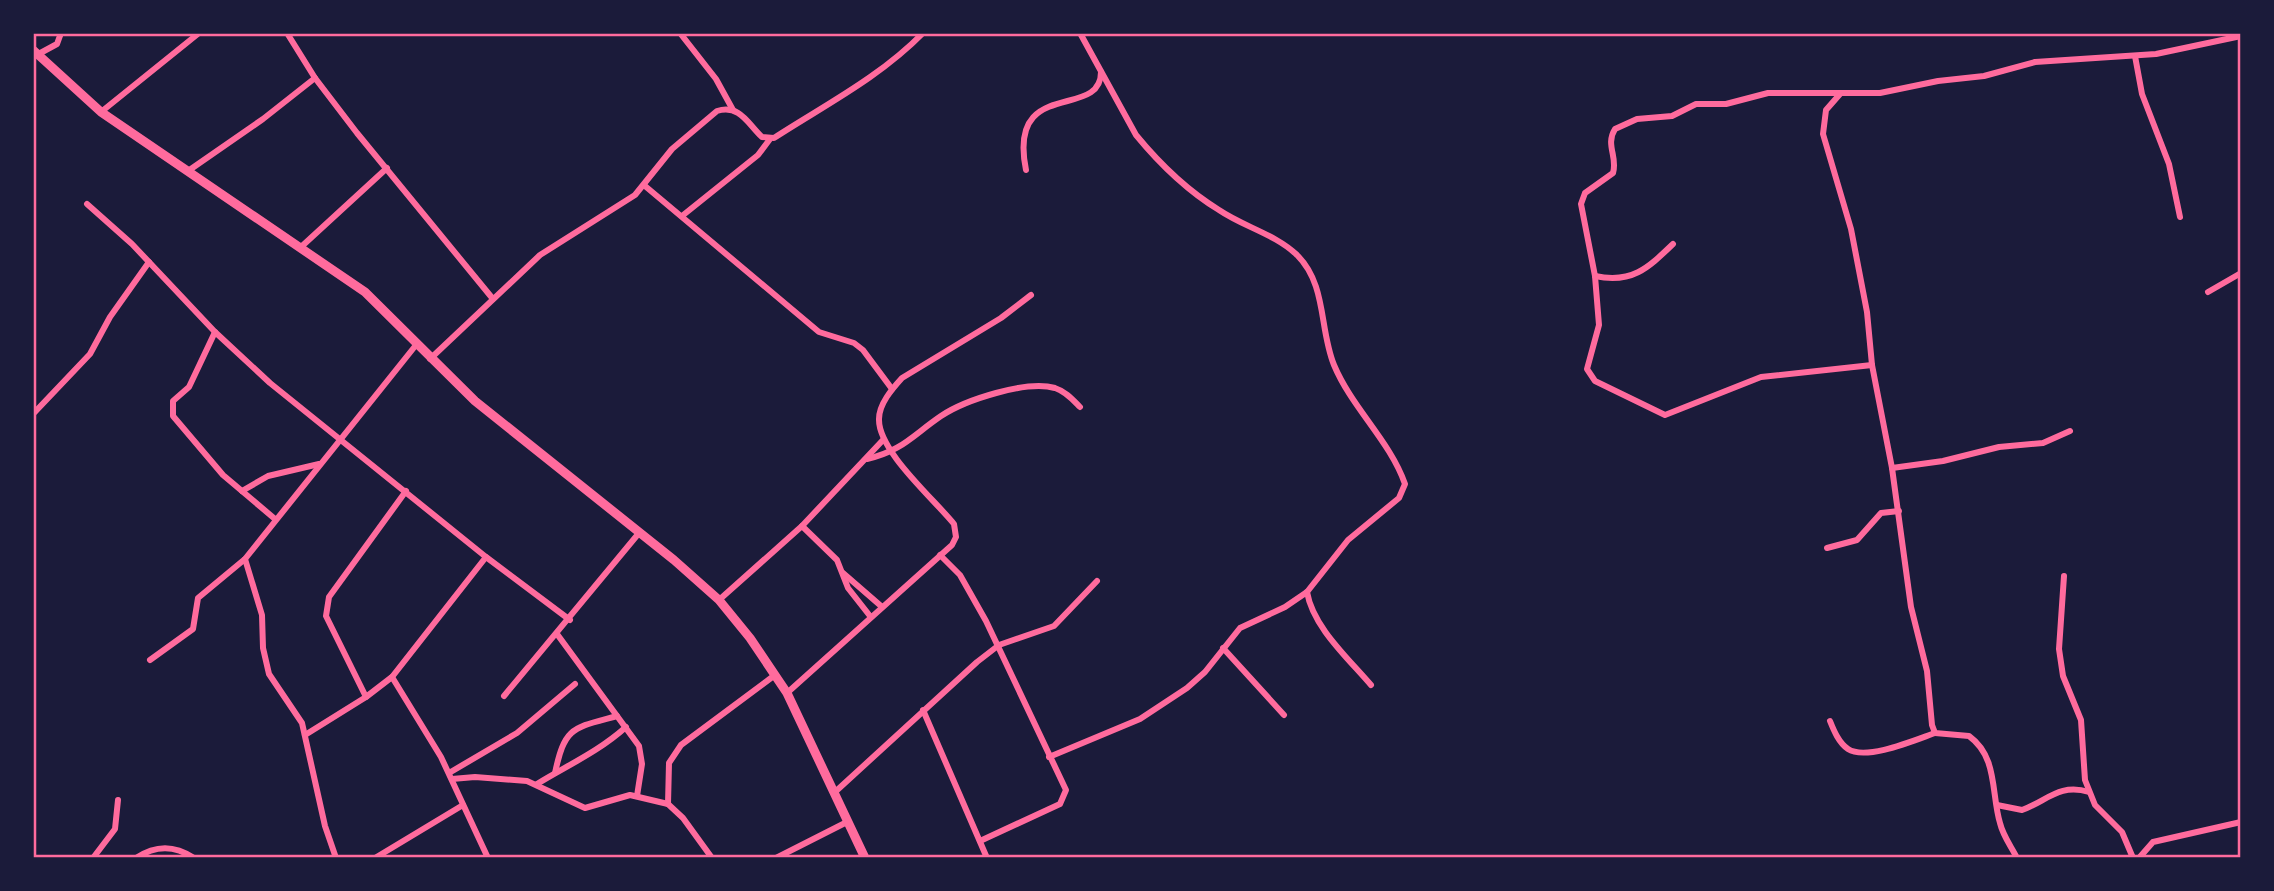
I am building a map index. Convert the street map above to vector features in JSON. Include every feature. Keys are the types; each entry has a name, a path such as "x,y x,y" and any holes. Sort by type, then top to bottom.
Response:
{"main road":[{"path":"35,54 101,111 365,292 475,401 719,600 787,693 865,858"}],"street":[{"path":"35,54 57,44 61,33"},
{"path":"101,111 199,33"},
{"path":"287,33 315,78 493,299"},
{"path":"680,33 716,79 733,110"},
{"path":"682,216 758,155 769,139 848,93 894,60 923,33"},
{"path":"1049,757 1140,719 1165,704 1205,672 1240,628 1285,607 1307,592 1348,540 1399,498 1404,490 1403,479 1346,390 1326,339 1320,292 1300,258 1276,240 1221,212 1163,163 1136,135 1080,33"},
{"path":"1872,365 1761,377 1662,415 1611,390 1588,374 1599,325 1595,276 1581,204 1585,193 1613,173 1615,164 1609,143 1615,130 1637,119 1672,116 1696,104 1726,104 1778,92 1840,94 1897,91 1938,81 1984,76 2035,62 2184,50 2241,36"},
{"path":"2135,56 2142,94 2169,164 2180,217"},
{"path":"1026,170 1023,140 1030,120 1051,106 1093,93 1101,82 1101,71"},
{"path":"188,171 263,119 315,78"},
{"path":"1840,94 1826,110 1823,134 1851,229 1867,312 1872,365 1899,511 1911,607 1927,671 1935,733"},
{"path":"430,359 540,255 623,204 645,186 672,149 712,115 724,109 733,110 746,117 761,136 769,139"},
{"path":"301,247 387,168"},
{"path":"645,186 818,332 854,343 863,350 892,389"},
{"path":"87,204 270,383 486,557 570,620"},
{"path":"1595,276 1618,279 1637,275 1673,244"},
{"path":"33,414 90,355 110,317 149,262"},
{"path":"2208,292 2241,273"},
{"path":"787,693 940,555 956,537 954,524 883,440 880,410 892,389 902,378 1001,318 1031,295"},
{"path":"215,332 189,387 173,401 171,410 177,423 205,457 275,519"},
{"path":"150,660 189,633 195,625 198,598 245,559 416,345"},
{"path":"867,459 892,452 942,415 980,398 1021,389 1053,388 1080,407"},
{"path":"1892,468 1943,461 1999,447 2043,443 2070,431"},
{"path":"719,600 802,526 883,440"},
{"path":"242,491 268,476 320,464"},
{"path":"366,697 326,617 326,607 329,597 406,491"},
{"path":"1827,548 1853,542 1878,515 1899,511"},
{"path":"802,526 832,554 844,573 881,606"},
{"path":"504,696 570,620 639,533"},
{"path":"940,555 960,575 999,645 1066,790 1060,804 980,841"},
{"path":"305,735 366,697 392,677 486,557"},
{"path":"245,559 262,615 269,674 297,713 305,735 325,826 336,858"},
{"path":"844,573 848,588 870,616"},
{"path":"2064,576 2059,649 2063,676 2081,720 2083,768 2095,805 2122,832 2133,858"},
{"path":"835,792 923,710 999,645 1054,626 1097,581"},
{"path":"1307,592 1312,610 1322,625 1371,685"},
{"path":"557,634 626,727 642,754 637,796"},
{"path":"1223,648 1284,715"},
{"path":"668,804 669,763 681,745 775,675"},
{"path":"392,677 451,776 488,858"},
{"path":"451,776 517,733 575,684"},
{"path":"923,710 987,858"},
{"path":"555,773 567,733 575,727 617,716"},
{"path":"1830,721 1846,748 1856,752 1884,749 1935,733 1969,736 1977,741 1990,766 2004,835 2017,858"},
{"path":"537,784 592,755 626,727"},
{"path":"451,776 514,779 537,784 585,808 621,796 637,796 668,804 712,858"},
{"path":"1997,804 2022,810 2057,791 2072,788 2089,792"},
{"path":"93,858 115,829 118,800"},
{"path":"375,858 463,805"},
{"path":"776,858 847,822"},
{"path":"2139,858 2153,842 2241,822"},
{"path":"136,858 148,850 169,847 194,858"}]}
